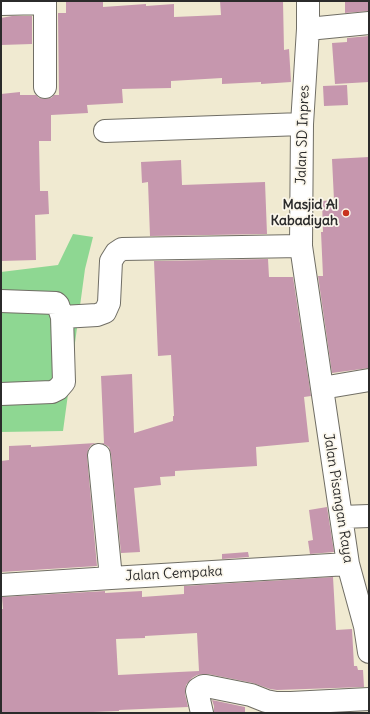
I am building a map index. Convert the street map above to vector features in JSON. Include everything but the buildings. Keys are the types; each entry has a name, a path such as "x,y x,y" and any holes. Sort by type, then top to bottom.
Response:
{"street":[{"name":"Jalan SD Inpres","path":"308,1 308,29 302,124 301,246 322,388"},
{"path":"1,4 45,2 45,87"},
{"path":"308,29 369,23"},
{"path":"105,131 302,124"},
{"path":"62,317 97,315 105,312 109,302 111,260 116,253 122,249 301,246"},
{"path":"1,301 56,302 62,317 64,382 58,389 52,392 1,394"},
{"path":"322,388 369,380"},
{"name":"Jalan Pisangan Raya","path":"322,388 348,564 365,626 369,652"},
{"path":"100,455 111,578"},
{"path":"341,517 369,516"},
{"name":"Jalan Cempaka","path":"1,585 348,564"},
{"path":"202,713 197,691 203,686 251,695 276,703 291,704 369,699"}],"green space":[{"path":"73,234 93,237 85,269 63,431 1,432 1,272 58,265"}],"place":[{"name":"Masjid Al Kabadiyah","path":"346,213"}]}
